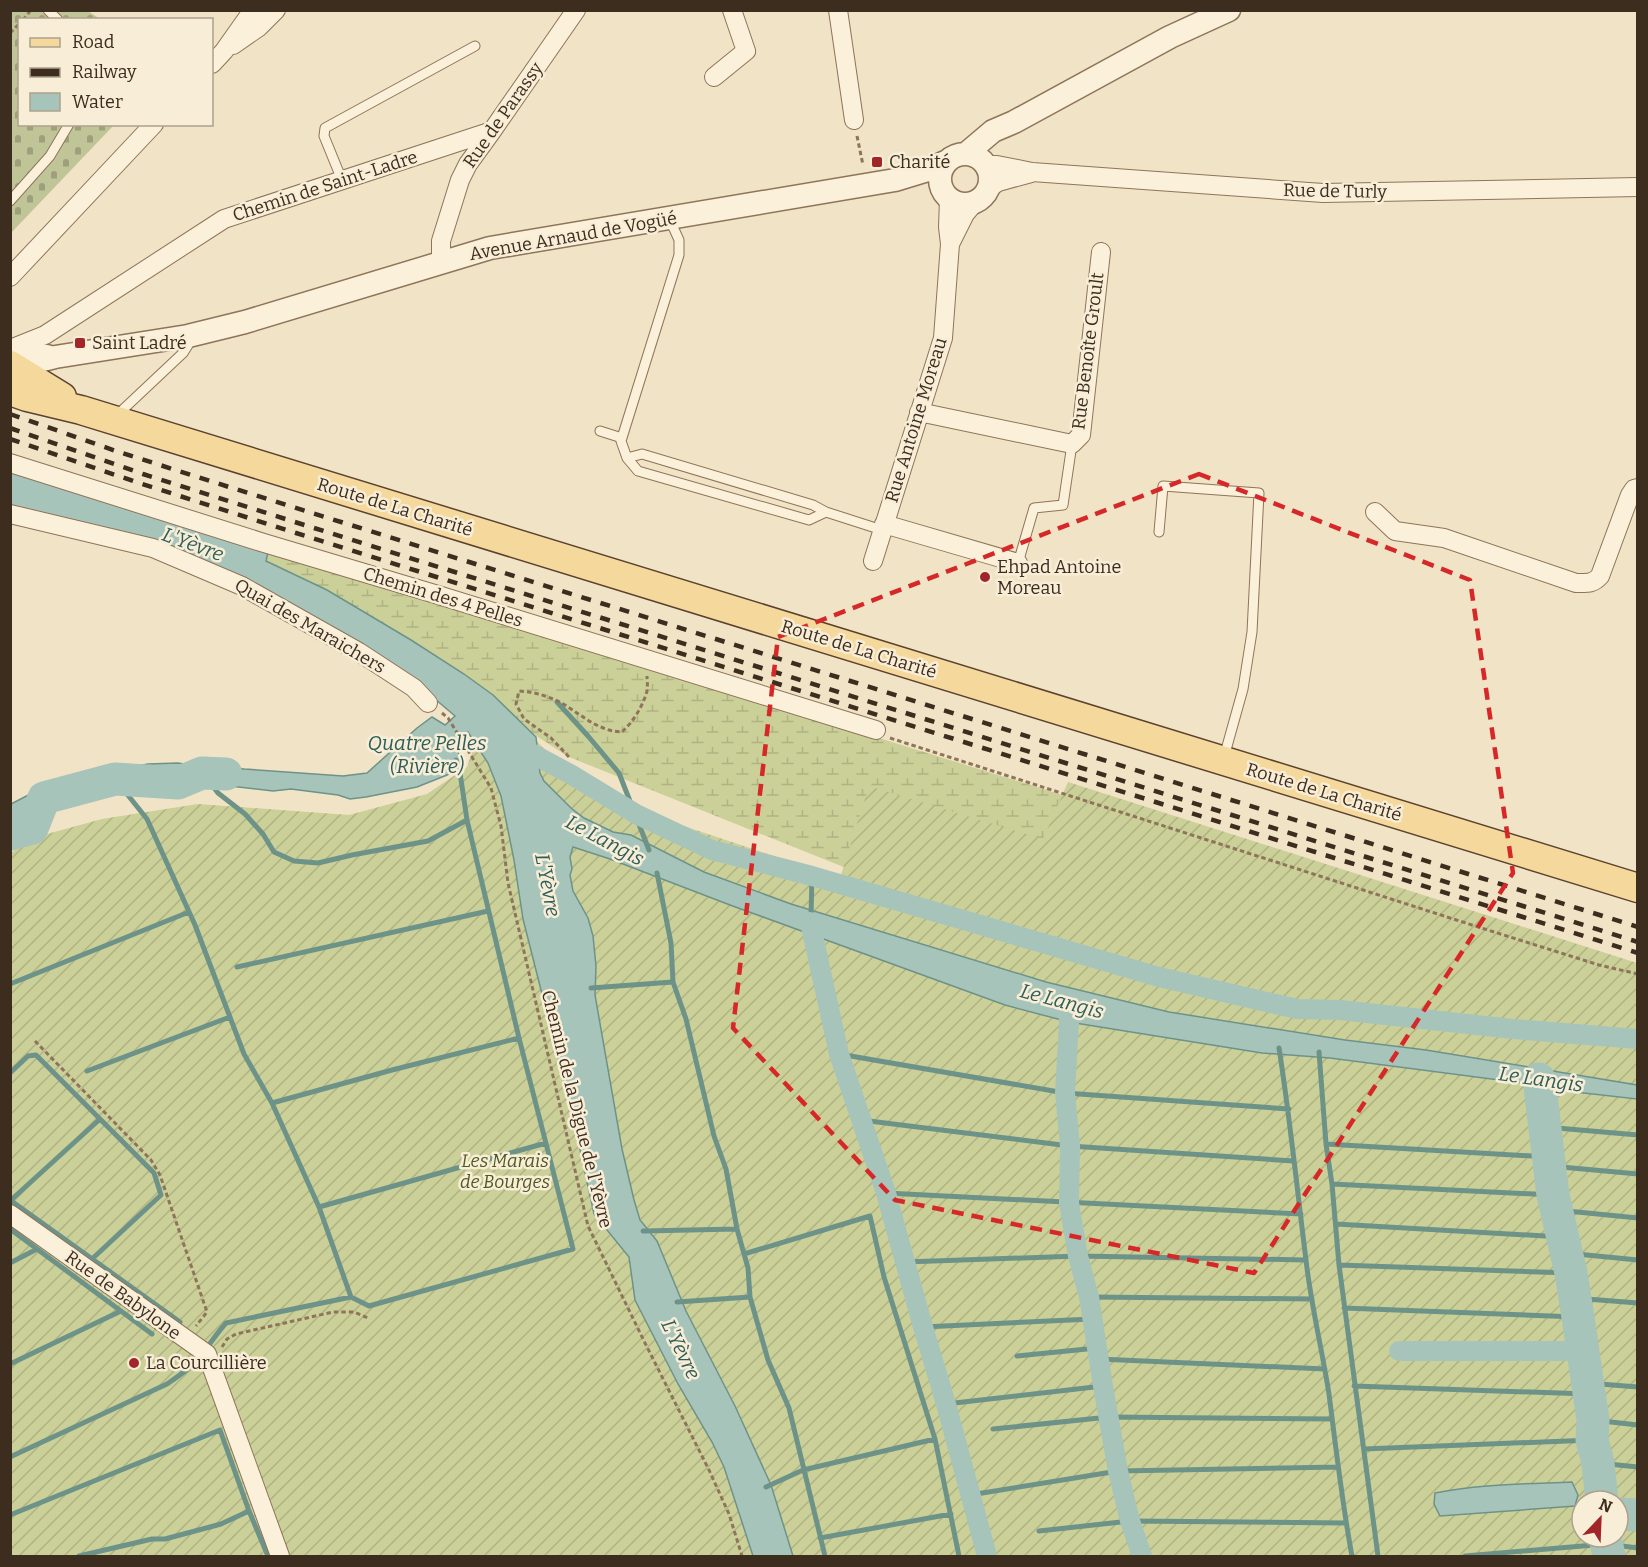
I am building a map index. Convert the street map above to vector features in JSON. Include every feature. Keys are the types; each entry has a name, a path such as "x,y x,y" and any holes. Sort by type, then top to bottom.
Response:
{"main road":[{"name":"Route de La Charité","path":"13,359 81,410 1638,888"}],"street":[{"path":"218,58 253,10"},
{"path":"218,58 259,27 276,10"},
{"name":"Rue de Parassy","path":"441,262 441,241 460,180 468,164 576,10"},
{"path":"714,77 746,51 732,10"},
{"path":"838,10 854,120"},
{"path":"982,196 990,181 990,172 979,160 1014,122 1170,37 1229,10"},
{"path":"10,284 11,276 152,126"},
{"name":"Chemin de Saint-Ladre","path":"13,359 45,335 224,219 492,131"},
{"name":"Avenue Arnaud de Vogüé","path":"13,359 55,357 188,336 245,322 490,248 895,180 932,169 955,155 979,160"},
{"name":"Rue de Turly","path":"979,160 1032,172 1323,193 1638,187"},
{"path":"945,162 940,171 939,181 946,195"},
{"name":"Rue de Turly","path":"982,196 998,183 1032,172"},
{"name":"Avenue Arnaud de Vogüé","path":"895,180 930,185 958,203 967,204 982,196"},
{"name":"Rue Antoine Moreau","path":"873,561 943,338 950,244 946,195"},
{"name":"Rue Antoine Moreau","path":"950,244 965,214 982,196"},
{"name":"Rue Benoîte Groult","path":"1072,444 1081,435 1101,252"},
{"path":"919,412 1072,444"},
{"name":"Chemin des 4 Pelles","path":"10,463 876,730"},
{"path":"1375,512 1395,531 1444,538 1576,583 1586,583 1595,581 1600,576 1630,495 1634,489 1638,489"},
{"name":"Quai des Maraichers","path":"10,514 153,548 242,586 359,652 414,688 428,703"},
{"name":"Rue Antoine Moreau","path":"883,527 1017,562"},
{"name":"Rue de Babylone","path":"10,1214 207,1354 280,1557"}],"lane":[{"path":"342,180 324,136 325,128 475,46"},
{"path":"10,201 50,156 68,126"},
{"path":"669,218 679,240 679,255 621,441 627,458 638,471 809,520 826,512"},
{"path":"112,420 183,353 188,345 188,336"},
{"path":"600,431 622,438"},
{"name":"Rue Benoîte Groult","path":"1017,562 1034,508 1063,505 1072,444"},
{"path":"627,458 642,454 813,505 826,512 883,527"},
{"path":"1159,532 1163,486 1258,494 1250,643 1244,689 1223,761"}],"path":[{"path":"854,120 866,185"},
{"path":"569,757 551,738 524,719 516,704 519,691 536,692 564,705 591,723 611,731 622,732 631,723 647,690 646,659"},
{"name":"Chemin de la Digue de l'Yèvre","path":"448,718 491,788 501,826 508,883 588,1226 710,1470 729,1514 742,1557"},
{"path":"876,730 904,744 1083,799 1599,965 1638,974"},
{"path":"35,1041 151,1160 160,1175 207,1312 189,1342"},
{"path":"211,1364 227,1339 236,1334 333,1312 354,1312 368,1318"}],"highlighted area":[{"path":"1199,474 1470,580 1513,873 1254,1273 895,1200 733,1028 778,637"}],"green space":[{"path":"11,11 88,11 98,18 18,18 18,126 113,126 11,233"},
{"path":"269,548 1637,974 1018,937 569,757 265,561"},
{"name":"Les Marais de Bourges","path":"492,695 559,764 651,815 840,878 869,786 1043,839 1068,782 1637,963 1637,1556 11,1556 10,854 25,840 102,819 198,804 349,815 427,794 467,767"}],"water":[{"path":"11,469 269,548 266,561 327,590 411,640 493,695 536,737 540,773 544,781 584,818 613,832 631,835 704,872 791,904 1046,982 1169,1012 1345,1040 1426,1050 1637,1085 1637,1099 1330,1058 1262,1053 1069,1022 1005,1005 573,847 570,857 572,869 570,875 573,891 588,918 593,936 596,966 595,995 622,1149 640,1220 657,1241 686,1311 735,1406 771,1485 793,1556 753,1556 724,1467 635,1300 629,1257 594,1214 571,1108 523,919 501,796 488,763 468,732 452,741 464,763 447,775 417,787 350,799 338,795 291,789 273,791 166,780 47,804 11,826 11,804 40,789 52,784 148,764 178,763 206,768 221,766 343,776 367,773 432,717 445,725 455,716 428,693 257,587 11,506"},
{"path":"1572,1482 1575,1489 1570,1489 1570,1506 1440,1516 1434,1504 1435,1493 1503,1485"}],"waterway":[{"name":"Le Langis","path":"557,702 619,773 649,850"},
{"path":"516,745 572,775 636,814 712,850 812,876 1159,977 1297,1009 1340,1010 1513,1029 1638,1039"},
{"name":"Quatre Pelles (Rivière)","path":"272,1103 519,1038 467,820 459,766 456,760"},
{"path":"10,834 32,828 44,798 115,779 178,783 202,773 226,774"},
{"path":"208,780 218,793 245,814 263,834 274,852 294,861 318,863 428,841 467,820"},
{"path":"119,784 147,819 195,925 244,1054 272,1103 319,1207 351,1297"},
{"path":"657,873 671,943 673,982 686,1019 714,1136 726,1169 737,1229 748,1268 750,1297 768,1360 789,1408 825,1556"},
{"path":"811,916 812,876"},
{"path":"237,967 488,911"},
{"path":"10,984 189,912"},
{"path":"810,922 839,1054 886,1193 987,1556"},
{"path":"591,988 673,982"},
{"name":"Le Langis","path":"1068,1006 1065,1093 1070,1146 1069,1203 1078,1256 1089,1297 1118,1471 1130,1521 1142,1556"},
{"path":"87,1071 230,1017"},
{"path":"10,1457 167,1384 194,1363 226,1323 351,1297 369,1306 573,1249 519,1038"},
{"path":"1279,1048 1308,1277 1329,1394 1352,1556"},
{"path":"1319,1052 1339,1265 1378,1556"},
{"path":"839,1054 1065,1093 1289,1109"},
{"path":"10,1073 28,1056 36,1055 154,1173 161,1195 92,1259"},
{"name":"Le Langis","path":"1539,1079 1553,1195 1571,1273 1593,1420 1592,1440 1598,1463 1601,1489"},
{"path":"11,1200 100,1119"},
{"path":"861,1120 1070,1146 1293,1161"},
{"path":"1545,1127 1638,1135"},
{"path":"319,1207 546,1143"},
{"path":"1326,1144 1548,1157"},
{"path":"1550,1166 1638,1174"},
{"path":"1332,1184 1553,1195"},
{"path":"886,1193 1301,1214"},
{"path":"10,1200 180,1322"},
{"path":"1557,1210 1638,1218"},
{"path":"744,1254 870,1216 884,1277 935,1439 959,1556"},
{"path":"1336,1224 1562,1237"},
{"path":"10,1229 152,1334"},
{"path":"643,1231 737,1229"},
{"path":"10,1263 37,1249"},
{"path":"1566,1253 1638,1260"},
{"path":"905,1262 1078,1256 1306,1260"},
{"path":"1339,1265 1571,1273"},
{"path":"677,1302 750,1297"},
{"path":"1089,1297 1312,1299"},
{"path":"1574,1298 1638,1303"},
{"path":"1344,1308 1578,1317"},
{"path":"10,1364 121,1311"},
{"path":"923,1327 1092,1319"},
{"path":"1017,1356 1097,1348"},
{"path":"1399,1351 1583,1351"},
{"path":"1099,1359 1325,1369"},
{"path":"1587,1383 1638,1387"},
{"path":"946,1404 1103,1386"},
{"path":"1354,1386 1588,1394"},
{"path":"993,1429 1109,1417 1332,1419"},
{"path":"1593,1420 1638,1425"},
{"path":"10,1515 220,1430 268,1556"},
{"path":"766,1487 803,1470 935,1439"},
{"path":"1364,1449 1592,1440"},
{"path":"1598,1463 1638,1467"},
{"path":"970,1495 1118,1471 1338,1467"},
{"path":"79,1556 152,1539 165,1539 221,1524 249,1511"},
{"path":"820,1538 951,1514"},
{"path":"1630,1515 1638,1515"},
{"path":"1039,1531 1130,1521 1345,1523"},
{"path":"1465,1556 1606,1544 1638,1548"},
{"path":"1608,1549 1609,1556"}],"railway":[{"path":"10,414 229,487 1638,927"},
{"path":"10,428 143,474 298,523 1638,942"},
{"path":"10,439 296,533 1638,953"}],"place":[{"name":"Charité","path":"877,162"},
{"name":"Saint Ladré","path":"80,343"},
{"name":"Ehpad Antoine Moreau","path":"985,577"},
{"name":"La Courcillière","path":"134,1363"}],"water label":[{"name":"L'Yèvre","path":"193,544"},
{"name":"L'Yèvre","path":"548,885"},
{"name":"L'Yèvre","path":"681,1349"}]}
